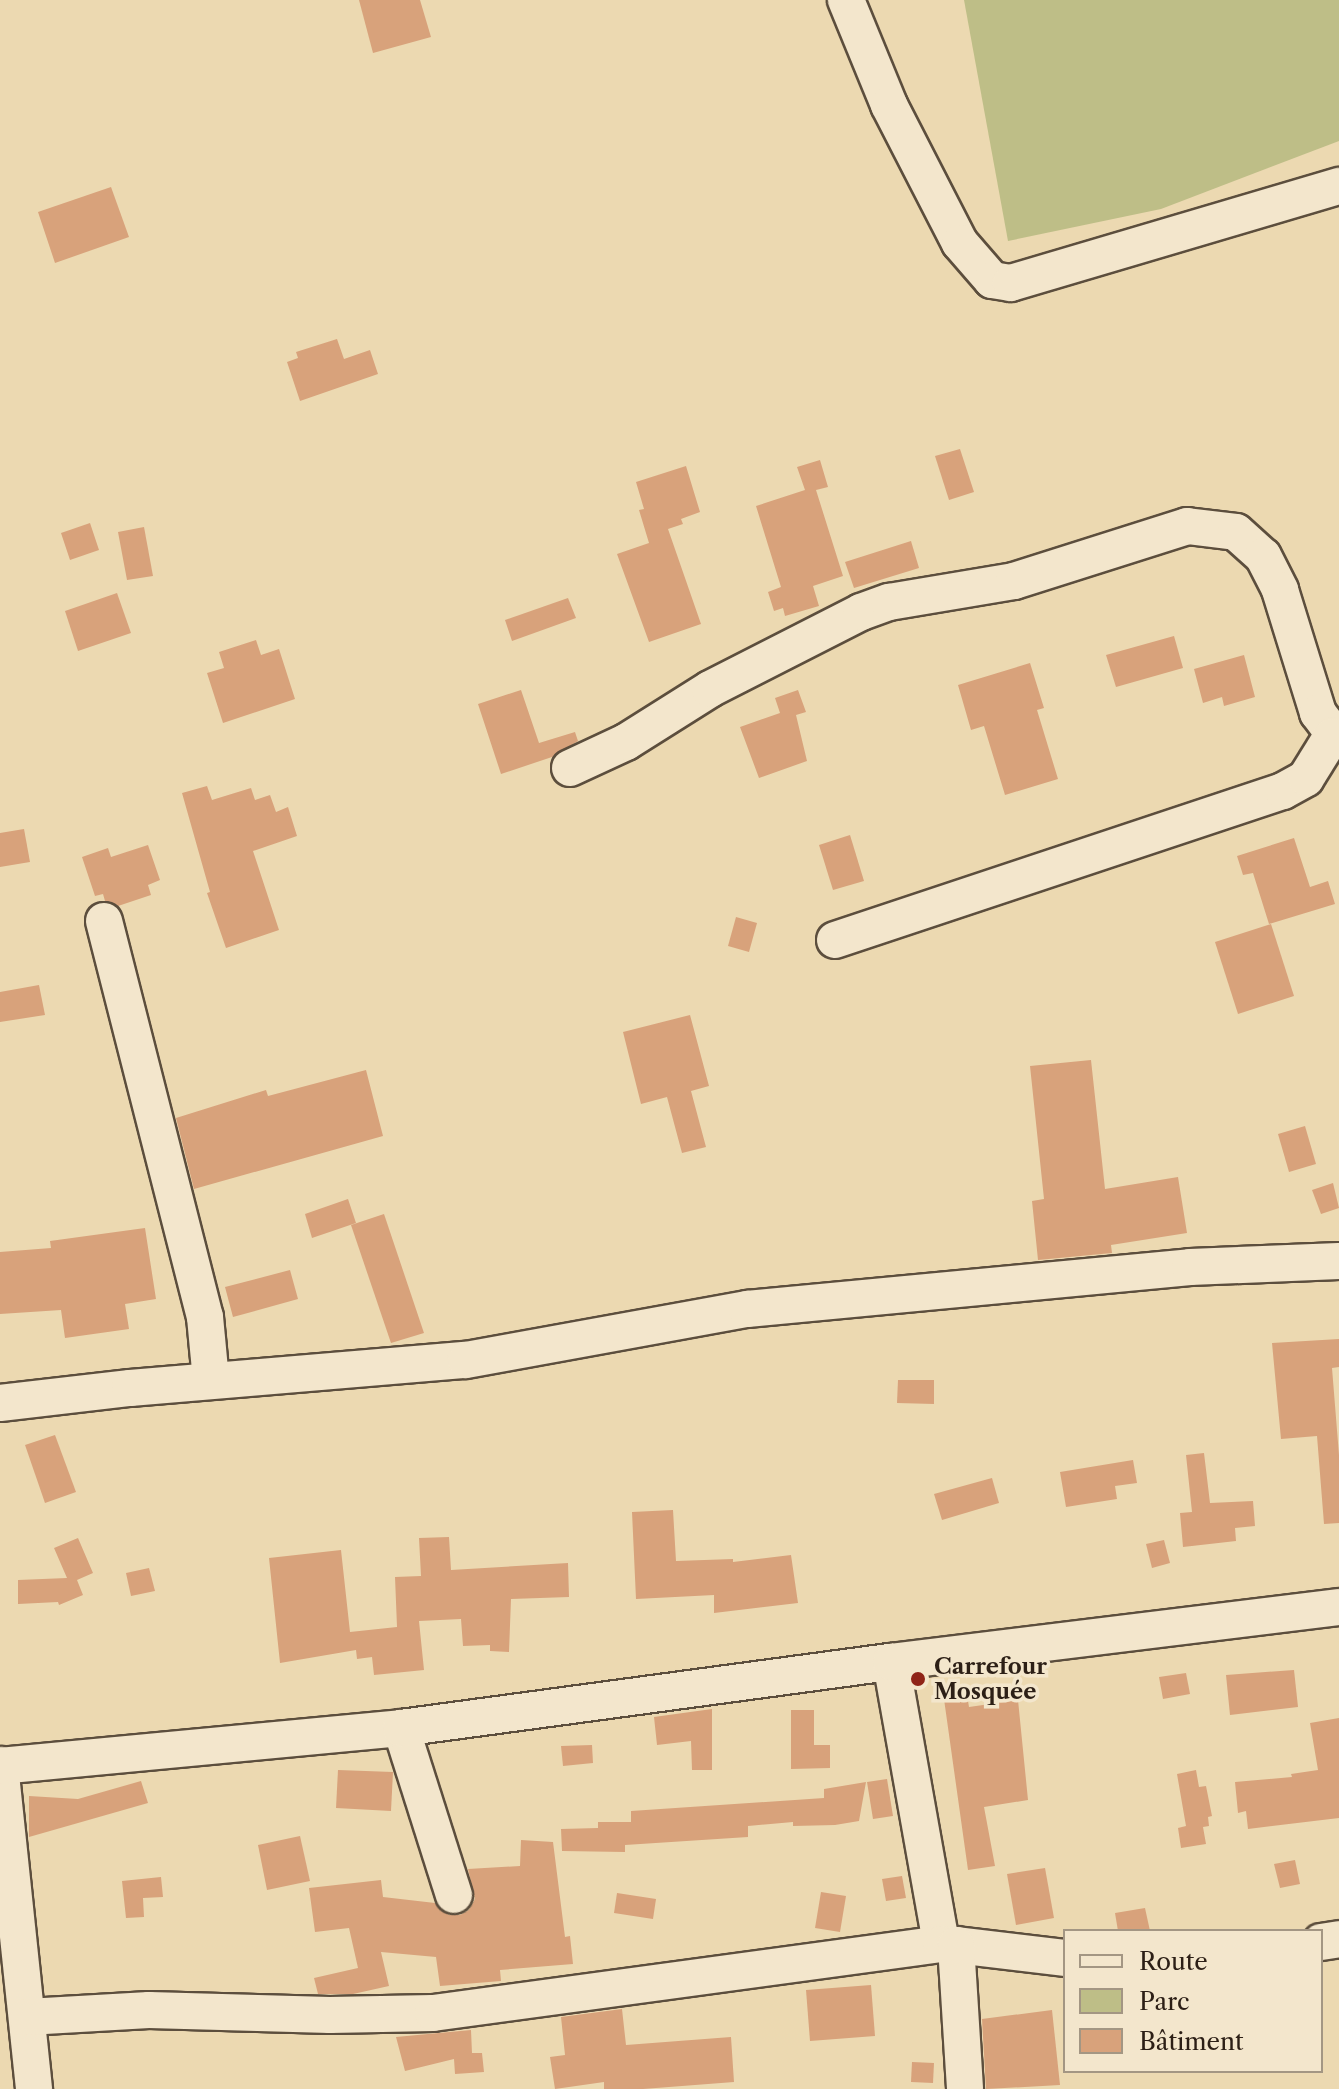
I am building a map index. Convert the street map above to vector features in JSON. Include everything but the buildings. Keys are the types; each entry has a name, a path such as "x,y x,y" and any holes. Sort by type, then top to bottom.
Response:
{"street":[{"path":"846,0 889,105 960,243 992,280 1011,283 1339,186"},
{"path":"570,768 626,742 710,689 861,612 889,602 1014,581 1187,526 1236,532 1263,556 1280,590 1318,713 1336,739 1306,778 1283,791 835,940"},
{"path":"104,921 202,1301 211,1381"},
{"path":"0,1403 211,1381 466,1360 747,1309 1190,1267 1339,1261"},
{"path":"34,2089 0,1765 401,1728 891,1662 1339,1607"},
{"path":"891,1662 948,1944 965,2089"},
{"path":"401,1728 454,1895"},
{"path":"27,2017 149,2010 330,2015 433,2013 948,1944 1063,1958"}],"green space":[{"path":"964,0 1339,0 1339,141 1161,209 1008,241"}],"place":[{"name":"Carrefour Mosquée","path":"918,1679"}]}
